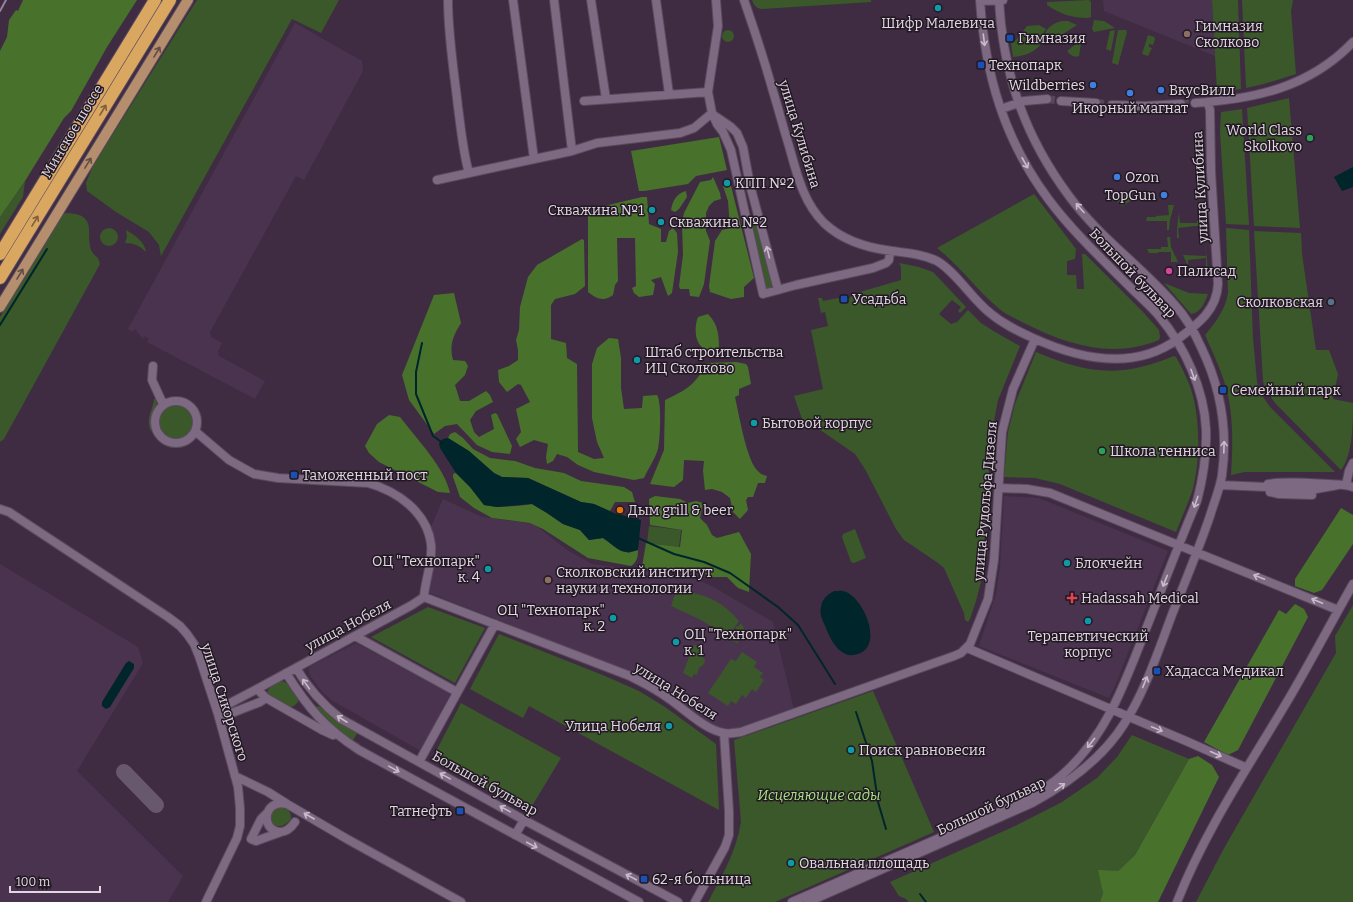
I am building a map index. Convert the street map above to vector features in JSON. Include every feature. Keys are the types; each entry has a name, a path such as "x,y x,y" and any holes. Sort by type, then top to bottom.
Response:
{"highway":[{"name":"Минское шоссе","path":"0,278 170,0"},
{"name":"Минское шоссе","path":"0,254 154,2"}],"main road":[{"path":"0,307 188,0"}],"street":[{"path":"448,0 448,22 456,93 469,173"},
{"path":"513,0 534,159"},
{"path":"554,0 572,151"},
{"path":"591,0 606,99"},
{"path":"656,0 670,94"},
{"path":"716,0 718,26 708,92 712,113 731,150 763,294 873,268 886,263 889,260 890,251"},
{"name":"улица Кулибина","path":"744,0 770,78 798,180 809,204 824,222 842,236 852,241 890,251 920,256 940,263 990,314 1011,328 1061,350 1079,355 1112,359 1140,356 1166,347 1200,322 1212,307 1218,288 1211,172 1210,110 1208,102"},
{"name":"Большой бульвар","path":"808,902 1000,818 1053,792 1085,768 1099,754 1114,738 1129,717 1141,692 1197,552 1220,485 1224,443 1221,406 1217,386 1210,365 1192,328 1174,303 1095,226 1070,198 1039,150 1025,122 1008,67 1002,36 999,0"},
{"path":"980,1 1004,0"},
{"name":"Большой бульвар","path":"792,902 1027,799 1046,788 1076,761 1100,732 1126,680 1197,501 1202,482 1205,464 1206,430 1197,387 1191,369 1176,340 1159,316 1063,218 1026,165 1000,109 988,64 980,1"},
{"path":"1195,103 1267,93 1298,82 1328,64 1353,42"},
{"path":"584,101 708,92"},
{"path":"1000,109 1018,102 1034,99 1047,99"},
{"path":"1061,101 1096,104"},
{"path":"1112,105 1146,106 1181,104"},
{"path":"437,180 572,151 597,143 680,133 694,128 712,113"},
{"path":"712,113 737,133 743,146 748,175 778,290"},
{"path":"737,178 748,175"},
{"path":"742,200 754,197"},
{"name":"улица Рудольфа Дизеля","path":"967,648 977,630 988,599 992,579 1001,447 1005,419 1013,389 1035,339"},
{"path":"153,366 152,380 164,404"},
{"path":"175,400 187,404 192,408 197,419 195,431 190,438 180,443 167,442 162,438 155,428 154,421 155,414 164,404 175,400"},
{"path":"195,431 229,460 254,474 278,478 368,483 381,487 400,498 411,506 425,524 431,544 424,587 424,597"},
{"path":"1346,486 1349,471 1353,463"},
{"path":"1247,487 1280,482 1346,486"},
{"path":"1220,485 1247,487 1279,494 1316,495 1346,486"},
{"path":"998,488 1027,489 1050,493 1338,610"},
{"name":"улица Сикорского","path":"0,509 10,512 180,626 194,644 218,714 235,776 240,808 240,826 237,838 206,902"},
{"path":"1177,902 1209,832 1291,695 1353,584"},
{"name":"улица Нобеля","path":"218,714 257,689 412,605 424,597 630,676 647,684 667,697 705,725 724,733 729,835 725,847 695,902"},
{"path":"419,762 495,624"},
{"path":"355,636 457,692"},
{"path":"724,733 741,732 954,656 967,648 1246,768"},
{"name":"Большой бульвар","path":"296,668 312,692 325,706 341,719 524,820 678,902"},
{"path":"286,673 302,699 319,719 339,737 359,750 638,902"},
{"path":"257,689 266,698 322,730 339,737"},
{"path":"218,714 266,698"},
{"path":"290,711 299,705 302,699"},
{"path":"235,776 268,792 328,828 461,902"},
{"path":"258,788 268,798 266,819 268,824 271,829 282,832"},
{"path":"287,804 281,803 271,806 261,819 252,839 256,841 282,832 291,827 294,822"},
{"path":"515,835 524,820"}],"shaded area":[{"name":"Гимназия Сколково","path":"1103,0 1212,0 1215,56 1104,11"},
{"path":"295,23 362,61 363,71 304,180 296,176 210,332 211,337 222,343 218,351 219,356 265,381 255,399 147,342 149,339 144,336 143,339 135,329 132,332 128,329"},
{"path":"1353,167 1353,187 1342,191 1334,177"},
{"path":"448,438 469,451 494,473 502,477 528,478 581,502 594,504 614,513 641,520 638,550 626,552 619,550 603,538 589,540 580,530 563,524 532,504 497,507 484,505 470,487 456,473 440,448 439,443 443,439"},
{"name":"Hadassah Medical","path":"1004,496 1039,498 1168,551 1109,698 979,646 996,594 1000,568"},
{"path":"443,499 482,517 534,524 567,550 592,564 688,576 712,586 773,622 794,710 737,730 728,731 706,723 645,678 430,593 429,584 433,570 435,543 431,527"},
{"path":"0,564 138,647 143,663 77,771 183,876 168,902 0,902"},
{"path":"834,591 844,591 853,596 865,613 870,633 870,642 866,649 858,654 852,655 842,652 834,644 823,620 821,613 822,602"},
{"path":"356,643 450,694 421,751 333,701 323,693 311,677 309,669 311,666"},
{"path":"129,661 134,664 134,668 110,707 106,709 102,706 102,702 126,663"}],"green space":[{"path":"23,0 137,0 107,47 71,111 64,118 25,181 0,217 0,51 7,37 9,20 16,10 18,11"},
{"path":"197,0 339,0 321,33 292,19 161,256 159,245 149,232 116,212 87,191 86,183 93,166"},
{"path":"752,0 871,0 871,2 761,9 755,6"},
{"path":"1089,0 1091,2 1091,17 1088,18 1066,15 1047,5 1047,2"},
{"path":"1212,0 1238,0 1241,89 1217,92"},
{"path":"1242,0 1293,0 1291,11 1296,74 1246,88"},
{"path":"1094,20 1104,21 1115,28 1094,32 1092,29"},
{"path":"1063,21 1068,21 1077,25 1057,38 1059,41 1058,42 1052,38 1044,38 1046,31 1050,26"},
{"path":"1039,25 1046,29 1040,45 1030,53 1013,57 1011,43 1016,40 1027,26"},
{"path":"726,30 730,30 734,36 730,42 726,42 722,38 722,34"},
{"path":"1115,30 1111,51 1106,49 1110,31"},
{"path":"1118,30 1126,30 1127,32 1118,65 1112,63"},
{"path":"1148,35 1154,37 1155,39 1153,45 1149,44 1149,47 1152,48 1148,56 1142,54"},
{"path":"1080,41 1079,56 1075,57 1069,54 1067,51"},
{"path":"1289,98 1300,228 1254,226 1247,108"},
{"path":"1242,109 1249,225 1226,224 1220,132 1221,112"},
{"path":"719,137 727,170 696,176 688,184 639,191 631,151"},
{"path":"713,177 721,199 714,201 709,206 706,213 706,231 710,241 704,284 699,297 690,296 689,289 680,289 679,286 683,255 682,223 684,213 700,182 711,180"},
{"path":"25,181 23,197 0,234 0,217"},
{"path":"723,186 731,186 754,278 744,287 744,297 731,299 710,292 709,286 715,241 722,230 730,228 728,201"},
{"path":"686,191 687,197 679,209 675,212 671,210 676,198"},
{"path":"1034,194 1076,249 1075,259 1067,261 1067,275 1076,275 1077,289 1084,289 1082,254 1085,254 1159,330 1159,340 1142,346 1107,349 1073,343 1040,331 999,309 953,262 937,248"},
{"path":"1118,195 1127,195 1132,200 1122,206 1117,201"},
{"path":"647,197 649,224 661,229 661,242 666,242 669,231 673,228 677,233 678,252 672,293 668,296 661,277 651,280 655,284 653,295 639,297 634,293 632,288 636,286 635,238 617,238 618,281 615,285 613,295 603,299 597,298 588,292 588,216 592,211 604,206"},
{"path":"1168,205 1174,205 1169,230 1167,230 1167,221 1146,221 1147,217 1169,215"},
{"path":"66,213 85,218 88,224 92,252 98,258 100,264 4,439 0,442 0,317 62,215"},
{"path":"1179,213 1180,223 1197,223 1197,221 1204,221 1205,215 1206,227 1204,227 1204,225 1178,228 1179,238 1177,238"},
{"path":"756,220 773,287 765,289 749,222"},
{"path":"109,228 115,231 118,237 115,243 109,246 103,243 100,237 103,231"},
{"path":"1226,228 1249,230 1253,338 1257,382 1261,394 1270,407 1335,472 1245,472 1231,475 1232,426 1227,390 1217,361 1205,335 1220,316 1227,299"},
{"path":"126,230 142,242 146,252 137,245 125,243 127,237"},
{"path":"1254,231 1301,233 1302,254 1316,350 1329,350 1338,374 1333,399 1353,403 1350,447 1348,456 1341,470 1275,403 1266,390 1263,381"},
{"path":"1167,237 1170,237 1171,247 1178,262 1171,262 1171,252 1149,253 1147,249 1161,249 1161,247 1168,247"},
{"path":"582,239 584,240 585,286 575,294 555,299 551,305 551,339 566,343 567,358 577,364 578,452 594,459 604,458 597,442 592,418 592,364 597,348 609,338 618,339 621,358 621,388 624,409 642,408 643,396 657,395 659,399 660,421 658,449 644,478 634,480 594,472 578,465 567,457 557,454 553,461 547,464 546,457 548,444 534,440 520,447 516,439 521,432 516,409 530,402 521,385 518,384 507,392 499,382 498,370 509,366 518,360 516,340 519,330 520,307 528,277 537,265"},
{"path":"1205,241 1208,271 1206,271 1206,258 1188,260 1188,266 1183,255 1206,256"},
{"path":"899,263 919,267 933,272 966,307 960,313 958,311 961,307 952,300 939,314 951,324 957,322 968,310 981,323 1020,346 998,400 991,437 982,578 976,601 968,622 965,620 964,613 944,568 904,540 896,529 865,469 855,454 802,419 794,396 823,389 811,330 828,326 825,312 821,313 818,298 822,298 823,301 838,298 846,300 853,294 901,280 901,267"},
{"path":"1164,283 1189,293 1208,294 1200,309 1191,314"},
{"path":"454,293 461,323 452,341 451,350 453,360 465,361 468,366 465,375 455,385 460,401 469,401 486,391 490,395 493,402 476,411 470,420 474,432 479,437 494,429 491,415 495,413 497,414 512,446 510,454 492,452 477,445 457,424 445,426 434,434 409,400 402,375 434,295"},
{"path":"708,314 712,318 716,327 719,351 711,351 703,348 697,340 696,326 698,317"},
{"name":"Школа тенниса","path":"1036,352 1072,365 1089,369 1105,370 1137,368 1174,356 1176,357 1193,394 1198,434 1198,458 1192,492 1176,532 1060,484 1035,478 1004,477 1008,432 1015,404"},
{"path":"736,362 746,364 748,367 751,384 739,389 739,395 735,397 746,445 752,463 758,472 767,476 765,483 758,483 753,497 748,497 746,500 748,510 740,519 733,512 730,498 722,492 712,489 705,490 703,471 704,461 684,460 683,480 674,487 650,484 664,450 665,400 690,386 698,377 706,363"},
{"path":"156,398 157,406 152,417 153,430 151,431 149,427 149,419 154,399"},
{"path":"181,404 190,409 194,415 194,429 190,435 181,440 173,440 164,435 160,429 159,418 164,409 170,405"},
{"path":"389,415 400,417 422,444 442,474 450,493 438,492 379,462 369,453 365,446 377,424"},
{"path":"455,432 473,449 490,458 515,461 535,468 564,473 581,481 624,487 632,492 635,502 615,502 610,511 594,504 581,502 528,478 502,477 494,473 469,451 448,438 450,434"},
{"path":"456,473 470,487 484,505 497,507 532,504 563,524 580,530 589,540 603,538 628,553 638,550 636,561 631,566 588,558 543,529 530,523 492,518 474,508 460,497 453,477 453,474"},
{"path":"655,496 680,499 688,503 696,501 703,503 700,518 707,525 712,535 717,538 739,532 751,554 749,592 738,588 727,577 712,577 698,570 650,571 642,567 646,543 680,547 682,530 650,525 649,499"},
{"path":"1341,508 1353,515 1353,544 1322,590 1314,593 1295,586 1295,579"},
{"path":"649,526 681,530 679,547 647,543"},
{"path":"855,529 866,558 854,563 851,562 842,537 843,534"},
{"path":"676,592 703,595 726,608 739,621 728,637 701,620 671,606"},
{"path":"1295,604 1304,609 1308,617 1238,750 1228,755 1204,742 1279,610 1286,614"},
{"path":"1353,605 1353,902 1196,902 1223,850 1336,653 1335,636"},
{"path":"428,607 485,628 455,683 371,637"},
{"path":"741,623 745,630 737,643 730,639 737,626 738,627"},
{"path":"499,634 639,691 665,707 716,744 719,810 529,706 523,718 470,689"},
{"path":"694,644 702,651 701,656 705,659 705,661 699,668 697,675 694,674 692,678 683,673"},
{"path":"742,652 757,662 754,667 763,673 760,677 764,680 756,692 752,689 746,698 742,695 736,704 731,701 728,706 708,693 731,659 736,661"},
{"path":"279,681 288,684 298,699 298,702 294,706 288,707 268,696 269,689 272,685"},
{"name":"Исцеляющие сады","path":"873,691 934,832 775,902 708,902 732,854 741,822 734,740"},
{"path":"461,703 561,758 529,811 432,759"},
{"path":"317,706 358,732 353,740 360,744 359,745 345,737 315,710"},
{"path":"1132,735 1189,759 1135,855 1118,871 1099,871 1103,893 1100,902 909,902 899,896 890,882 1015,826 1062,802 1097,778 1117,757"},
{"path":"1198,756 1212,765 1219,777 1158,902 1100,902 1103,893 1098,870 1118,871 1135,855 1189,759"},
{"path":"281,807 289,811 291,814 291,819 283,825 273,826 269,817 273,810"}],"waterway":[{"path":"0,325 47,249"},
{"path":"422,343 416,372 416,394 433,436 443,443"},
{"path":"638,538 674,554 704,562 730,573 778,607 798,625 835,684"},
{"path":"856,712 872,761 878,802 886,829"},
{"path":"920,894 926,902"}],"taxiway":[{"path":"124,772 156,805"}],"tunnel":[{"path":"1047,99 1061,101"},
{"path":"1096,103 1112,105"},
{"path":"1181,104 1195,103"}],"railway":[{"path":"0,11 6,0"}],"place":[{"name":"Шифр Малевича","path":"938,8"},
{"name":"Гимназия Сколково","path":"1187,34"},
{"name":"Гимназия","path":"1010,38"},
{"name":"Технопарк","path":"981,65"},
{"name":"Wildberries","path":"1093,85"},
{"name":"ВкусВилл","path":"1161,90"},
{"name":"Икорный магнат","path":"1130,93"},
{"name":"World Class Skolkovo","path":"1310,138"},
{"name":"Ozon","path":"1117,177"},
{"name":"КПП №2","path":"727,183"},
{"name":"TopGun","path":"1164,195"},
{"name":"Скважина №1","path":"652,210"},
{"name":"Скважина №2","path":"661,222"},
{"name":"Палисад","path":"1169,271"},
{"name":"Усадьба","path":"844,299"},
{"name":"Сколковская","path":"1331,302"},
{"name":"Штаб строительства ИЦ Сколково","path":"637,360"},
{"name":"Семейный парк","path":"1223,390"},
{"name":"Бытовой корпус","path":"754,423"},
{"name":"Школа тенниса","path":"1102,451"},
{"name":"Таможенный пост","path":"294,475"},
{"name":"Дым grill & beer","path":"620,510"},
{"name":"Блокчейн","path":"1067,563"},
{"name":"ОЦ \"Технопарк\" к. 4","path":"488,569"},
{"name":"Сколковский институт науки и технологии","path":"548,580"},
{"name":"Hadassah Medical","path":"1072,598"},
{"name":"ОЦ \"Технопарк\" к. 2","path":"613,618"},
{"name":"Терапевтический корпус","path":"1088,621"},
{"name":"ОЦ \"Технопарк\" к. 1","path":"676,642"},
{"name":"Хадасса Медикал","path":"1157,671"},
{"name":"Улица Нобеля","path":"669,726"},
{"name":"Поиск равновесия","path":"851,750"},
{"name":"Татнефть","path":"460,811"},
{"name":"Овальная площадь","path":"791,863"},
{"name":"62-я больница","path":"644,879"}]}
